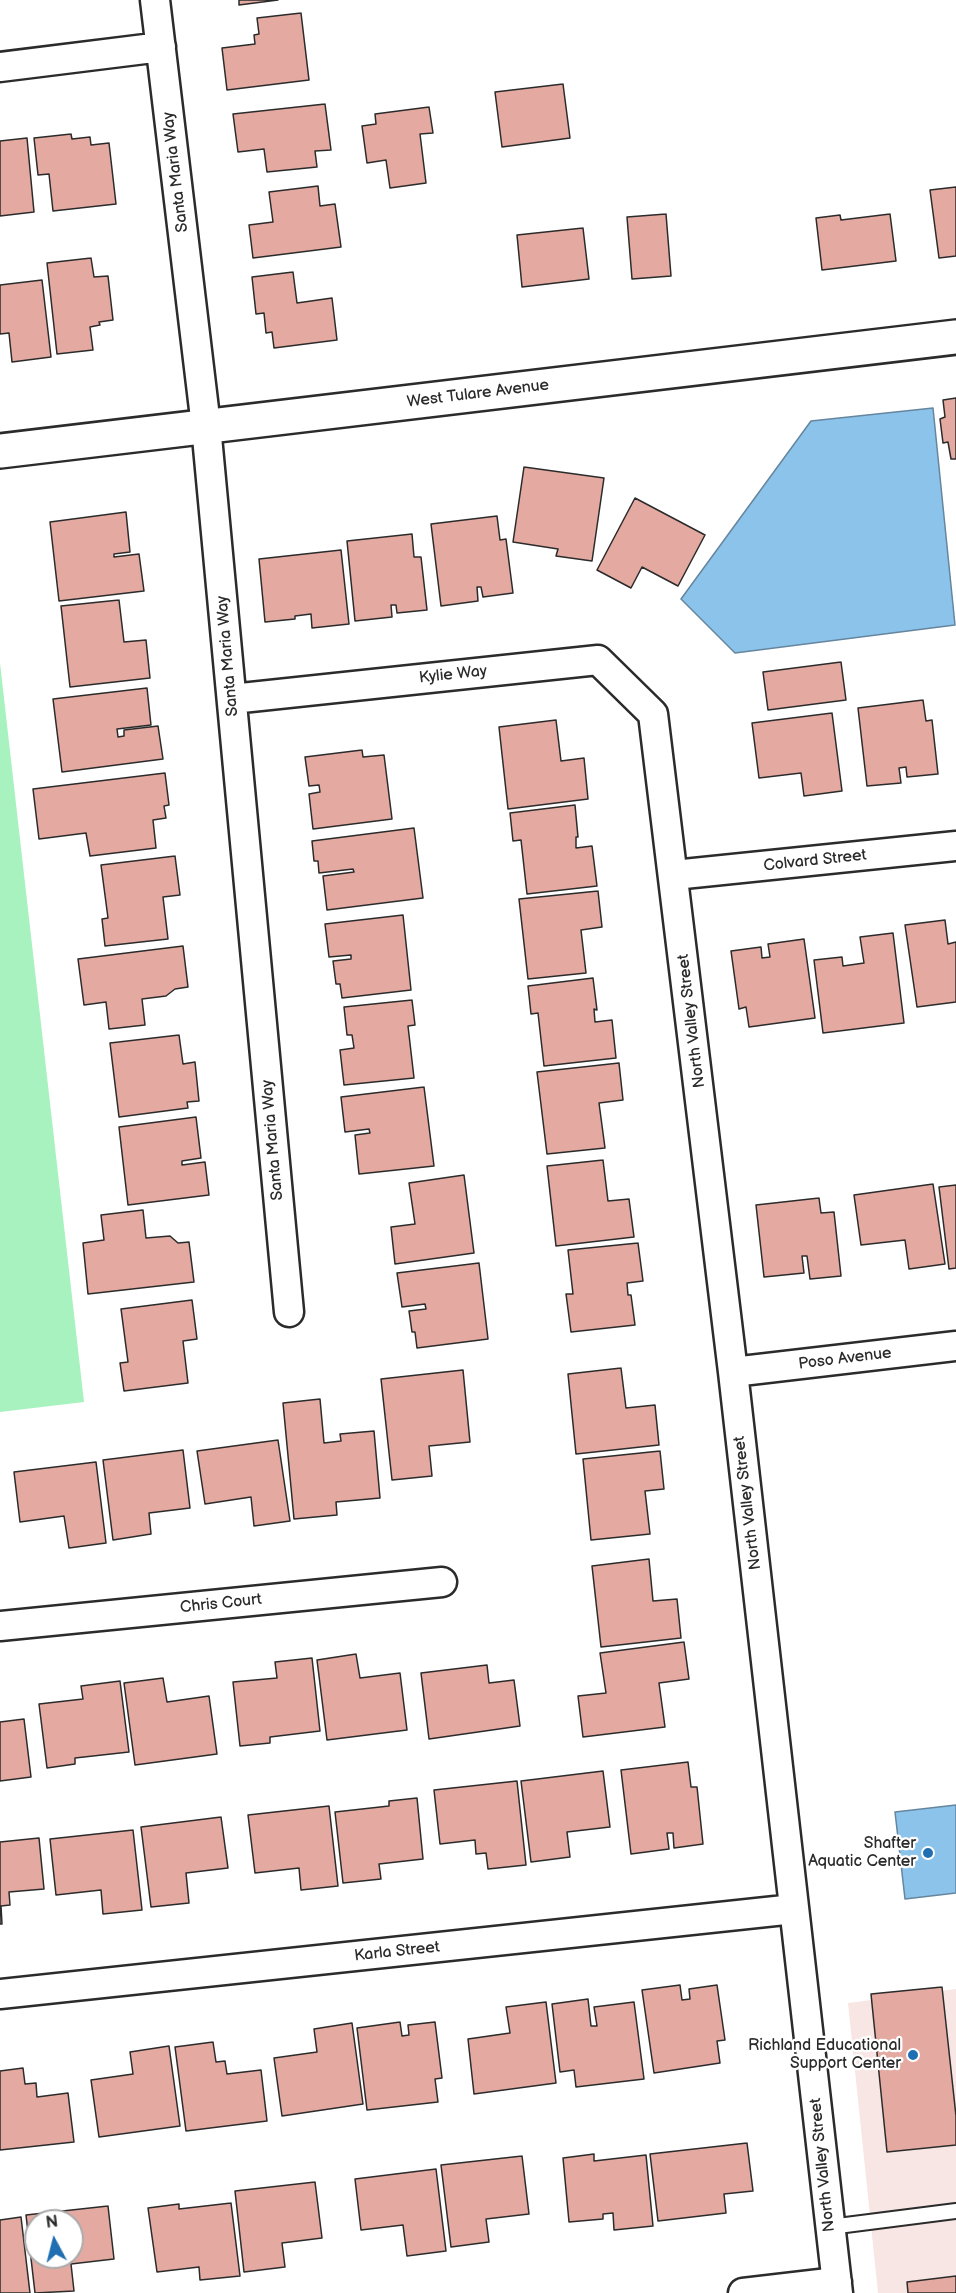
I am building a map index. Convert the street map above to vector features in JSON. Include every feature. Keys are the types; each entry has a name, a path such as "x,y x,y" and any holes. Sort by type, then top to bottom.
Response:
{"street":[{"name":"Santa Maria Way","path":"155,0 206,426 289,1312"},
{"path":"0,67 161,47"},
{"name":"West Tulare Avenue","path":"0,451 956,337"},
{"name":"Kylie Way","path":"232,699 598,660 653,714"},
{"name":"North Valley Street","path":"653,714 733,1372 837,2287"},
{"name":"Colvard Street","path":"674,876 956,846"},
{"name":"Poso Avenue","path":"733,1372 956,1346"},
{"name":"Chris Court","path":"0,1626 442,1582"},
{"name":"Karla Street","path":"0,1994 794,1909"},
{"path":"743,2293 837,2287"}],"lane":[{"path":"830,2227 956,2211"}],"shaded area":[{"path":"956,1989 956,2293 878,2293 848,2003"}],"green space":[{"path":"0,663 84,1402 0,1412"}],"water":[{"path":"933,408 955,625 735,653 681,599 811,421"},
{"name":"Shafter Aquatic Center","path":"956,1805 956,1893 905,1899 895,1812"}],"building":[{"path":"239,0 278,0 239,5"},
{"path":"301,13 309,80 227,90 222,48 255,44 254,35 259,34 257,18"},
{"path":"563,84 570,138 502,147 495,92"},
{"path":"325,104 331,150 315,151 317,167 267,172 264,149 238,152 233,114"},
{"path":"429,107 433,133 420,134 426,183 390,188 386,160 367,163 362,126 376,124 375,114"},
{"path":"71,134 72,139 90,137 91,145 109,143 116,204 53,211 49,174 38,175 34,138"},
{"path":"27,138 34,212 0,216 0,141"},
{"path":"318,186 320,206 335,204 341,247 253,258 249,225 273,222 269,192"},
{"path":"956,187 956,256 939,258 930,190"},
{"path":"666,214 671,276 632,279 627,217"},
{"path":"890,214 896,261 822,270 816,218 840,215 841,220"},
{"path":"583,228 589,279 522,287 517,235"},
{"path":"91,258 94,277 108,276 113,320 99,322 100,325 90,327 93,350 57,354 47,263"},
{"path":"293,272 297,303 332,298 337,340 274,348 272,332 266,333 264,313 256,314 252,277"},
{"path":"42,280 51,357 12,362 9,333 0,334 0,285"},
{"path":"956,398 956,459 951,459 948,442 943,443 940,419 945,417 943,400"},
{"path":"524,467 604,478 592,561 556,556 558,549 513,542"},
{"path":"635,498 705,535 678,586 642,567 631,588 597,570"},
{"path":"126,512 130,552 114,554 114,557 139,554 144,591 59,601 50,522"},
{"path":"497,516 500,540 506,539 513,593 483,597 481,587 477,587 478,601 441,606 431,524"},
{"path":"412,534 414,557 421,557 427,610 397,613 396,605 391,605 392,617 355,621 347,541"},
{"path":"341,550 349,624 312,628 311,614 295,616 295,619 265,622 259,559"},
{"path":"119,600 124,642 146,640 150,678 70,687 61,606"},
{"path":"841,662 846,700 768,710 763,672"},
{"path":"147,688 151,725 117,729 118,737 124,736 124,730 158,726 163,759 62,772 53,699"},
{"path":"923,700 926,721 932,720 938,774 907,777 906,767 899,768 901,783 867,786 858,708"},
{"path":"832,713 842,791 804,796 801,773 759,778 752,723"},
{"path":"556,720 561,761 584,758 588,799 508,809 499,727"},
{"path":"362,750 363,757 384,755 392,819 313,829 309,794 320,792 319,785 309,786 305,757"},
{"path":"165,773 169,805 164,806 166,818 153,820 156,848 90,856 86,833 39,839 33,789"},
{"path":"575,805 578,837 576,837 576,848 592,846 597,886 527,894 521,840 513,841 510,813"},
{"path":"414,828 423,898 327,910 323,876 354,872 353,869 319,873 318,861 314,861 312,841"},
{"path":"175,856 180,895 163,897 168,939 105,946 102,919 108,918 101,865"},
{"path":"598,891 602,927 581,930 586,973 528,979 519,899"},
{"path":"403,915 411,990 342,998 340,984 336,984 333,961 351,959 351,955 329,957 325,924"},
{"path":"945,920 948,944 956,942 956,1002 917,1007 905,925"},
{"path":"893,933 904,1023 823,1033 814,960 842,957 843,966 864,963 860,937"},
{"path":"804,939 815,1018 749,1027 746,1007 739,1009 731,951 761,947 762,958 770,957 768,944"},
{"path":"183,946 188,987 175,989 166,996 142,999 145,1025 109,1029 106,1002 84,1005 78,959"},
{"path":"593,978 597,1010 594,1009 595,1022 612,1020 616,1058 544,1066 538,1013 531,1014 528,986"},
{"path":"412,1000 415,1025 408,1026 414,1078 344,1085 340,1050 354,1048 352,1035 347,1035 344,1007"},
{"path":"179,1035 183,1064 195,1062 199,1101 187,1102 188,1108 119,1117 110,1043"},
{"path":"619,1063 623,1100 599,1103 605,1148 547,1154 537,1072"},
{"path":"424,1087 434,1166 359,1174 355,1135 370,1133 369,1129 345,1132 341,1097"},
{"path":"196,1117 201,1158 182,1161 182,1165 205,1162 209,1195 128,1205 119,1127"},
{"path":"603,1160 608,1201 629,1199 634,1237 556,1246 547,1166"},
{"path":"464,1175 474,1253 395,1264 391,1227 415,1224 409,1183"},
{"path":"933,1184 945,1264 909,1269 905,1240 861,1245 854,1195"},
{"path":"956,1185 956,1268 949,1269 939,1187"},
{"path":"819,1198 821,1213 834,1212 841,1276 810,1279 807,1256 802,1256 804,1273 764,1277 756,1205"},
{"path":"143,1210 146,1238 170,1236 178,1243 189,1242 194,1282 88,1294 83,1243 104,1240 101,1215"},
{"path":"638,1243 643,1281 627,1283 635,1325 571,1332 566,1294 573,1294 568,1250"},
{"path":"479,1263 488,1339 417,1348 409,1311 426,1309 425,1304 402,1307 397,1273"},
{"path":"192,1300 197,1339 183,1341 188,1383 124,1391 120,1363 128,1362 121,1309"},
{"path":"621,1368 626,1408 655,1405 659,1445 576,1454 568,1374"},
{"path":"463,1370 470,1442 429,1446 432,1476 392,1480 381,1379"},
{"path":"320,1399 324,1443 341,1441 340,1434 374,1431 380,1498 336,1502 337,1515 294,1519 283,1403"},
{"path":"278,1440 290,1521 254,1526 251,1497 205,1504 197,1451"},
{"path":"183,1450 190,1508 149,1513 151,1534 113,1540 103,1460"},
{"path":"660,1451 664,1489 645,1491 650,1534 591,1540 583,1459"},
{"path":"96,1462 106,1543 69,1548 64,1516 20,1522 14,1472"},
{"path":"649,1559 653,1601 677,1599 681,1638 601,1647 592,1566"},
{"path":"684,1642 689,1679 659,1683 665,1727 583,1737 578,1696 606,1693 600,1653"},
{"path":"356,1654 360,1678 400,1673 407,1730 327,1740 317,1660"},
{"path":"312,1658 320,1731 270,1737 270,1743 240,1746 233,1682 277,1678 275,1662"},
{"path":"487,1665 489,1683 514,1680 520,1726 429,1739 421,1673"},
{"path":"163,1678 167,1702 209,1696 217,1754 135,1765 124,1683"},
{"path":"120,1681 129,1752 75,1758 75,1764 47,1768 39,1704 83,1699 81,1686"},
{"path":"24,1719 31,1777 0,1781 0,1722"},
{"path":"688,1762 691,1787 697,1787 703,1844 674,1848 673,1833 667,1833 669,1849 631,1854 621,1770"},
{"path":"603,1771 610,1827 567,1832 570,1857 531,1862 521,1781"},
{"path":"517,1781 526,1865 488,1869 486,1853 476,1854 475,1840 440,1844 434,1790"},
{"path":"417,1798 423,1859 379,1864 381,1879 343,1883 335,1812 389,1806 389,1801"},
{"path":"329,1806 338,1886 301,1890 299,1868 255,1873 248,1815"},
{"path":"221,1817 228,1868 186,1873 189,1903 151,1907 141,1827"},
{"path":"133,1830 142,1910 103,1914 101,1890 56,1895 50,1839"},
{"path":"39,1838 44,1889 9,1892 10,1905 1,1906 2,1924 0,1924 0,1842"},
{"path":"680,1985 682,2000 690,1999 689,1989 717,1985 725,2040 717,2041 720,2063 654,2073 642,1990"},
{"name":"Richland Educational Support Center","path":"942,1987 956,2116 956,2145 887,2152 871,1994"},
{"path":"588,1999 591,2026 597,2026 594,2007 634,2002 644,2079 576,2087 574,2070 560,2072 552,2004"},
{"path":"546,2002 556,2083 474,2094 468,2039 510,2033 506,2007"},
{"path":"400,2022 402,2036 409,2035 408,2025 435,2022 442,2078 435,2079 438,2102 367,2110 357,2028"},
{"path":"352,2023 363,2104 282,2116 274,2058 317,2052 314,2029"},
{"path":"213,2042 216,2062 225,2061 227,2074 261,2070 267,2121 186,2131 175,2047"},
{"path":"169,2046 180,2126 99,2137 91,2080 133,2074 130,2052"},
{"path":"23,2068 25,2084 36,2083 37,2097 68,2093 74,2142 0,2150 0,2071"},
{"path":"747,2143 753,2191 724,2194 726,2213 658,2221 650,2154"},
{"path":"594,2154 594,2161 646,2155 653,2226 614,2230 613,2213 603,2214 603,2219 569,2222 563,2158"},
{"path":"522,2156 529,2214 486,2219 489,2242 451,2247 441,2165"},
{"path":"436,2169 446,2251 407,2256 403,2225 361,2230 355,2179"},
{"path":"315,2182 322,2238 282,2243 285,2267 244,2272 235,2191"},
{"path":"231,2203 240,2276 200,2280 199,2267 157,2272 148,2208 179,2204 179,2209"},
{"path":"108,2206 114,2259 84,2262 84,2209 81,2209"},
{"path":"21,2217 24,2269 27,2269 30,2293 0,2293 0,2220"},
{"path":"32,2269 72,2269 74,2291 35,2293"},
{"path":"956,2276 956,2293 908,2293 907,2282"}],"place":[{"name":"Shafter Aquatic Center","path":"928,1853"},
{"name":"Richland Educational Support Center","path":"913,2055"}]}
